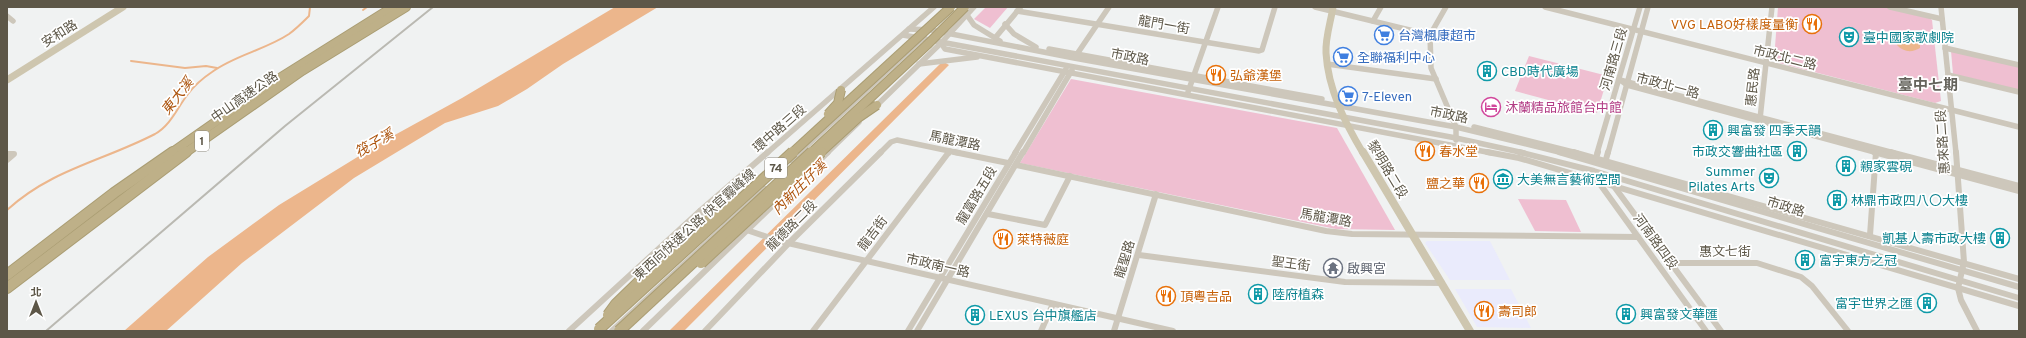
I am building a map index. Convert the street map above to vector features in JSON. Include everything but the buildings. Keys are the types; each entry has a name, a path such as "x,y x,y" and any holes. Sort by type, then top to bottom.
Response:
{"highway":[{"name":"中山高速公路","path":"7,275 114,193 261,90 393,7"},
{"name":"中山高速公路","path":"7,288 134,190 271,92 406,7"},
{"name":"東西向快速公路 快官霧峰線","path":"599,330 951,7"},
{"name":"東西向快速公路 快官霧峰線","path":"619,331 929,43 966,11"},
{"path":"599,330 616,304 648,273 822,120 838,103 841,90"},
{"path":"626,331 745,224 858,118 877,104"},
{"path":"7,296 55,250"}],"main road":[{"name":"安和路","path":"7,80 123,7"},
{"name":"黎明路二段","path":"1332,9 1326,43 1328,64 1338,104 1346,121 1470,331"}],"street":[{"name":"環中路三段","path":"569,331 594,310 700,211 841,90 934,7"},
{"path":"612,331 725,223 924,40 956,7"},
{"path":"933,31 961,7"},
{"path":"643,331 941,43 966,11 974,7"},
{"path":"1069,69 1097,23 1109,7"},
{"path":"1188,92 1207,42 1218,7"},
{"name":"龍門一街","path":"1019,9 1259,51 1262,50 1275,7"},
{"path":"1315,7 1332,9 1430,35"},
{"path":"1373,21 1381,7"},
{"path":"1446,7 1430,35 1430,60 1436,79 1455,125 1455,141"},
{"name":"市政北二路","path":"1545,7 2019,127"},
{"name":"河南路三段","path":"1595,160 1640,7"},
{"name":"河南路三段","path":"1605,163 1648,7"},
{"name":"惠民路","path":"1760,119 1772,7"},
{"path":"1890,7 1942,19"},
{"name":"惠來路二段","path":"1941,7 1953,110 1956,172 1964,262 1958,288"},
{"path":"995,38 1005,24 1019,9"},
{"path":"966,11 974,25 1007,44"},
{"path":"7,16 13,21"},
{"path":"1005,24 1014,34 1036,47"},
{"name":"市政路","path":"909,29 933,31 1077,56 1455,125 1605,163 1961,276 2019,298"},
{"path":"949,34 962,33 995,38"},
{"name":"市政路","path":"903,35 1188,92 1538,156 1961,276 2019,287"},
{"name":"市政路","path":"995,38 1077,56"},
{"name":"市政路","path":"941,43 945,49 1069,69"},
{"path":"1945,48 2019,65"},
{"path":"919,64 984,56"},
{"path":"1328,64 1436,79"},
{"name":"龍富路五段","path":"908,331 1008,163 1069,69"},
{"name":"龍富路五段","path":"917,331 988,214 1069,69"},
{"path":"1948,75 2019,92"},
{"name":"市政北一路","path":"1619,80 1956,172 2019,191"},
{"name":"市政北一路","path":"1760,119 1876,152 2019,186"},
{"name":"馬龍潭路","path":"897,140 1008,163"},
{"name":"龍德路二段","path":"705,331 789,243 891,142 897,140"},
{"name":"市政路","path":"1455,141 1598,181 2019,306"},
{"name":"龍吉街","path":"813,331 950,151"},
{"path":"1870,235 1876,152"},
{"path":"7,154 14,154 7,160"},
{"name":"河南路四段","path":"1595,160 1594,171 1598,181 1706,331"},
{"name":"市政路","path":"1605,163 1870,235 2019,279"},
{"path":"1605,163 1607,175 1613,186"},
{"name":"馬龍潭路","path":"1016,165 1326,231 1352,234 1413,236 1638,236"},
{"path":"988,214 1045,225 1070,176"},
{"name":"河南路四段","path":"1613,186 1721,331"},
{"name":"龍聖路","path":"1114,331 1139,255 1156,194"},
{"name":"市政南一路","path":"700,211 725,223 789,243 1173,331"},
{"path":"599,330 725,223"},
{"name":"聖王街","path":"1139,255 1345,282 1442,283"},
{"name":"惠文七街","path":"1671,264 1756,263 1801,277 1812,286 1848,331"},
{"path":"1958,288 1961,300 1977,331"},
{"path":"1042,331 1053,304"}],"shaded area":[{"path":"615,7 658,7 563,64 527,89 498,106 445,123 354,178 242,263 166,331 124,331 208,257 279,205 382,142 462,98"},
{"path":"986,7 1008,7 990,28 974,19"},
{"path":"1778,7 1884,7 1928,17 1932,20 1941,101 1935,103 1779,63 1774,60"},
{"path":"1907,38 1920,42 1920,48 1914,51 1908,51 1897,45 1897,42 1901,39"},
{"path":"1951,51 2019,67 2019,90 1953,74"},
{"path":"1529,56 1608,76 1597,113 1515,91"},
{"path":"1071,79 1337,128 1395,230 1336,229 1020,163"},
{"path":"1518,199 1566,200 1581,232 1535,231"},
{"path":"1427,241 1490,241 1510,280 1450,280 1425,243"},
{"path":"1455,289 1511,289 1531,328 1477,327"}],"waterway":[{"name":"東大溪","path":"7,210 24,196 60,175 136,143 161,130 170,121 188,94 202,79 230,61 280,40 297,28 309,16 310,7"},
{"path":"363,10 367,7"},
{"path":"131,61 185,68 206,66 217,68"},
{"name":"內新庄仔溪","path":"676,331 944,65"}],"railway":[{"path":"46,331 285,126 433,7"}],"place":[{"name":"VVG LABO好樣度量衡","path":"1812,24"},
{"name":"台灣楓康超市","path":"1384,35"},
{"name":"臺中國家歌劇院","path":"1849,37"},
{"name":"全聯福利中心","path":"1343,57"},
{"name":"CBD時代廣場","path":"1487,71"},
{"name":"弘爺漢堡","path":"1216,75"},
{"name":"7-Eleven","path":"1348,96"},
{"name":"沐蘭精品旅館台中館","path":"1491,107"},
{"name":"興富發 四季天韻","path":"1713,130"},
{"name":"春水堂","path":"1425,151"},
{"name":"市政交響曲社區","path":"1797,151"},
{"name":"親家雲硯","path":"1846,166"},
{"name":"Summer Pilates Arts","path":"1769,178"},
{"name":"大美無言藝術空間","path":"1503,179"},
{"name":"鹽之華","path":"1479,183"},
{"name":"林鼎市政四八〇大樓","path":"1837,200"},
{"name":"凱基人壽市政大樓","path":"2000,238"},
{"name":"萊特薇庭","path":"1003,239"},
{"name":"富宇東方之冠","path":"1805,260"},
{"name":"啟興宮","path":"1333,268"},
{"name":"陸府植森","path":"1258,294"},
{"name":"頂粵吉品","path":"1166,296"},
{"name":"富宇世界之匯","path":"1927,303"},
{"name":"壽司郎","path":"1484,311"},
{"name":"興富發文華匯","path":"1626,314"},
{"name":"LEXUS 台中旗艦店","path":"975,315"}],"district":[{"name":"臺中七期","path":"1928,85"}],"water label":[{"name":"筏子溪","path":"374,143"}]}
